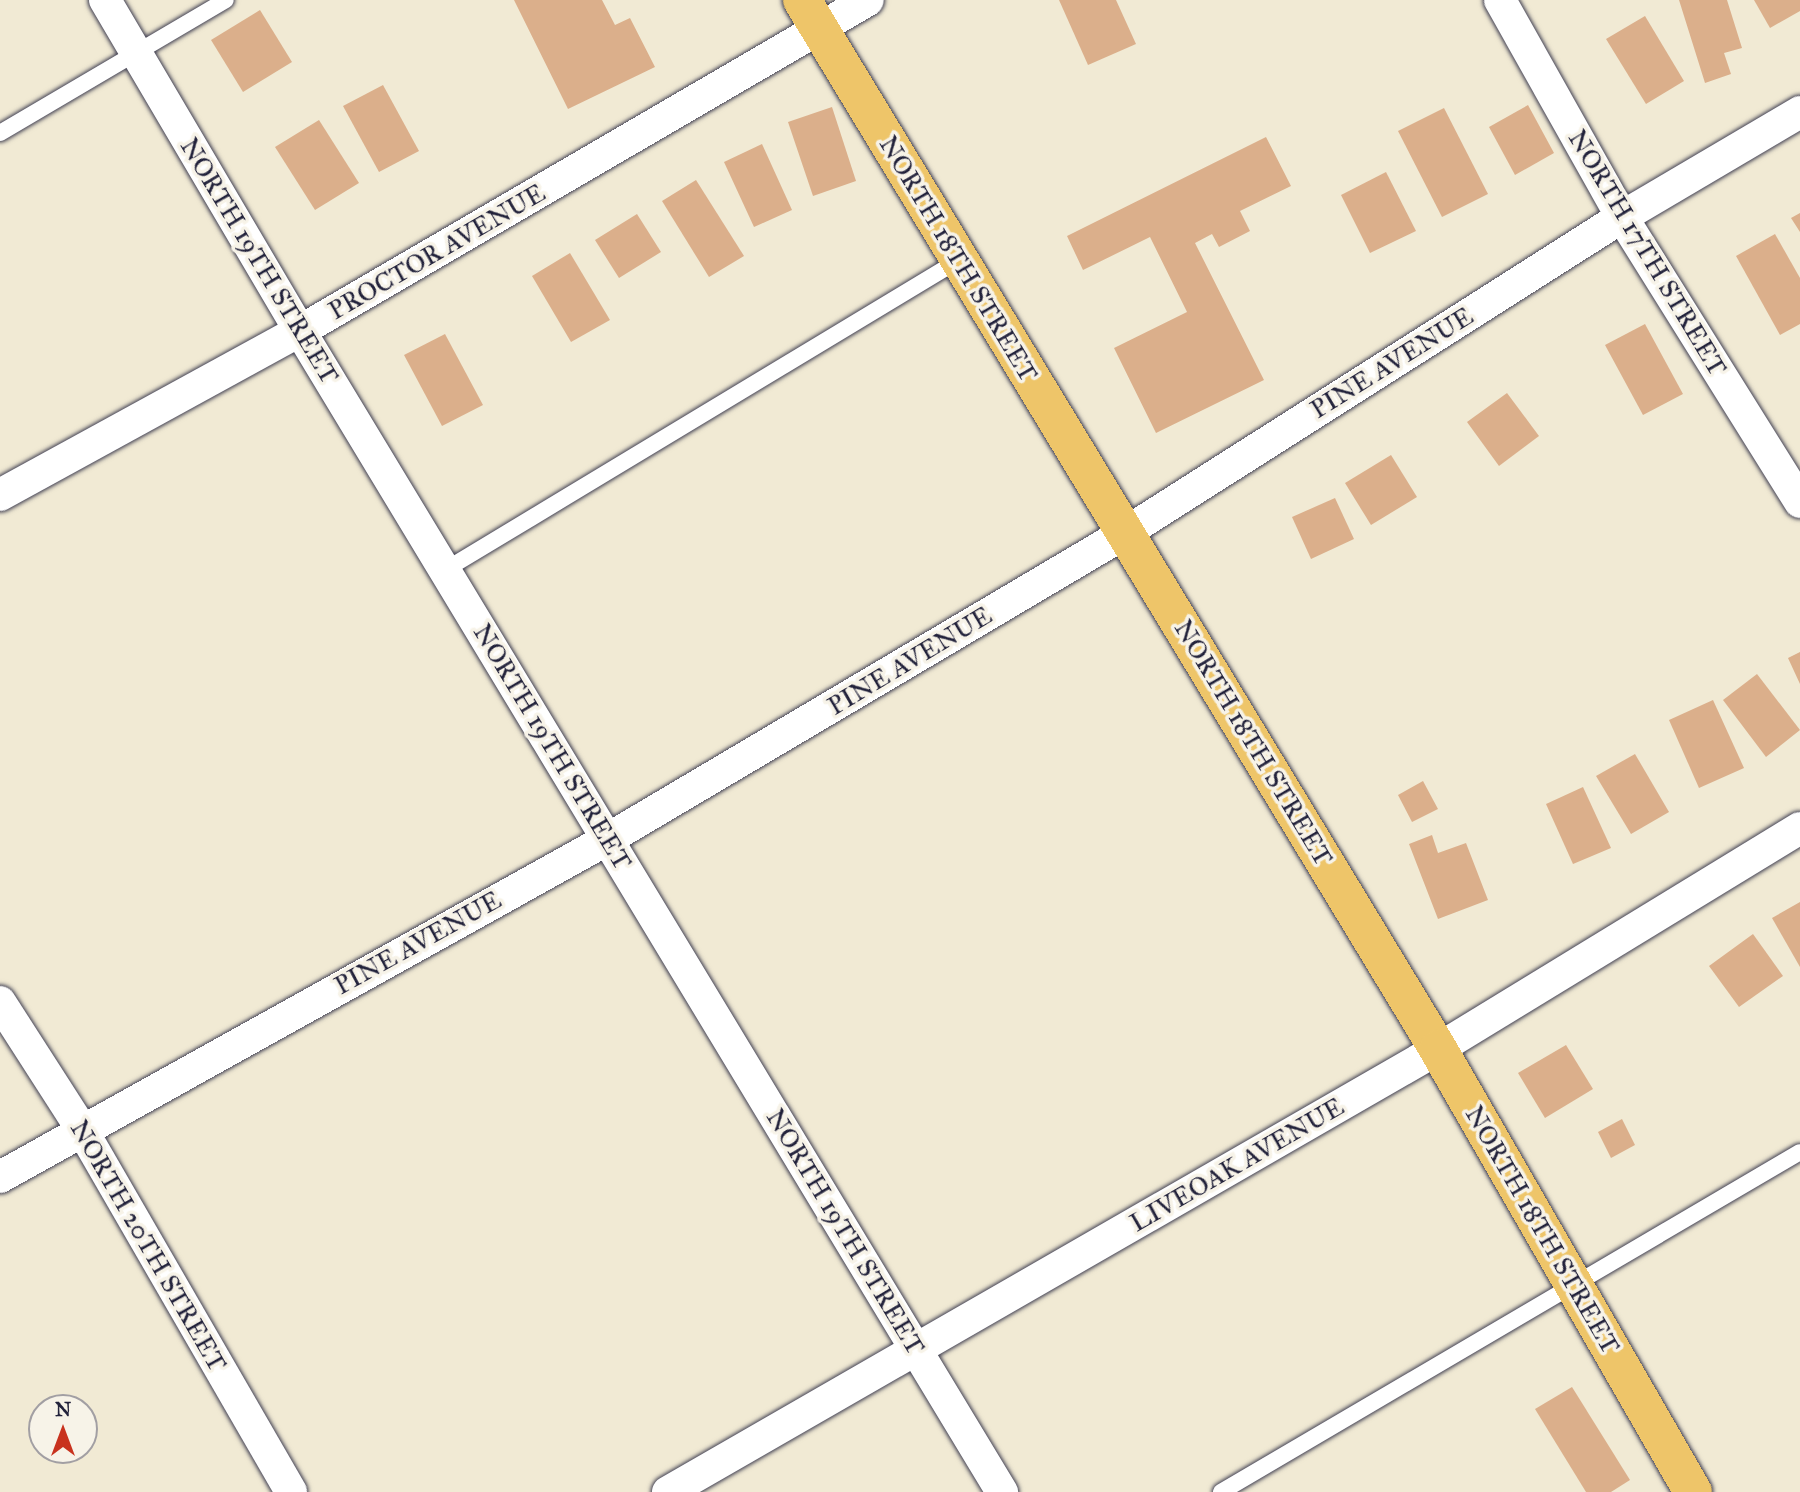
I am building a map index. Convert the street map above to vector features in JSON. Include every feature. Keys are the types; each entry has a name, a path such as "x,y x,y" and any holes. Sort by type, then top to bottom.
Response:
{"main road":[{"name":"NORTH 18TH STREET","path":"810,15 1438,1049 1693,1492"}],"street":[{"name":"NORTH 19TH STREET","path":"105,0 300,331 1002,1492"},
{"name":"PROCTOR AVENUE","path":"0,495 300,331 810,15 868,0"},
{"name":"NORTH 17TH STREET","path":"1500,0 1622,217 1800,502"},
{"name":"PINE AVENUE","path":"0,1177 81,1128 608,839 1125,533 1622,217 1800,112"},
{"name":"LIVEOAK AVENUE","path":"668,1492 1438,1049 1800,828"},
{"name":"NORTH 20TH STREET","path":"0,1003 81,1128 291,1492"}],"lane":[{"path":"0,133 226,0"},
{"path":"444,570 959,260"},
{"path":"1221,1492 1800,1152"}],"building":[{"path":"514,0 602,0 615,25 630,18 655,67 568,109"},
{"path":"1059,0 1116,0 1136,44 1088,65"},
{"path":"1679,0 1727,0 1742,48 1724,53 1731,74 1705,83"},
{"path":"1754,0 1800,0 1800,11 1770,28"},
{"path":"260,10 292,62 243,92 211,40"},
{"path":"1645,16 1684,81 1646,104 1606,39"},
{"path":"383,85 419,151 379,172 343,106"},
{"path":"1528,105 1554,153 1515,175 1489,127"},
{"path":"832,107 856,181 813,196 788,122"},
{"path":"1444,108 1488,194 1442,217 1398,131"},
{"path":"319,120 359,183 315,210 275,147"},
{"path":"1266,137 1291,186 1240,211 1250,231 1219,247 1212,234 1195,243 1264,380 1156,433 1114,348 1187,312 1150,237 1083,270 1067,236"},
{"path":"762,144 792,210 754,227 724,162"},
{"path":"1386,172 1416,231 1370,253 1341,195"},
{"path":"696,180 744,256 709,277 662,201"},
{"path":"1800,213 1800,232 1791,218"},
{"path":"637,214 661,252 619,278 595,240"},
{"path":"1775,234 1800,278 1800,324 1780,335 1736,256"},
{"path":"570,253 610,320 571,342 532,276"},
{"path":"1645,324 1683,394 1643,415 1605,345"},
{"path":"445,334 483,405 442,426 404,355"},
{"path":"1507,393 1539,436 1499,466 1467,422"},
{"path":"1391,455 1417,497 1371,525 1345,483"},
{"path":"1335,498 1354,539 1311,559 1292,517"},
{"path":"1800,652 1800,684 1788,658"},
{"path":"1757,674 1800,730 1766,757 1723,700"},
{"path":"1713,700 1744,768 1699,788 1669,720"},
{"path":"1635,754 1669,812 1631,834 1596,776"},
{"path":"1423,781 1438,809 1412,822 1398,795"},
{"path":"1583,787 1611,848 1573,864 1546,804"},
{"path":"1432,835 1438,853 1466,843 1488,900 1438,919 1409,844"},
{"path":"1800,902 1800,967 1772,918"},
{"path":"1753,934 1783,976 1739,1007 1709,966"},
{"path":"1566,1045 1593,1089 1545,1118 1518,1073"},
{"path":"1622,1119 1635,1145 1611,1158 1598,1132"},
{"path":"1572,1387 1630,1480 1611,1492 1586,1492 1535,1409"}]}
